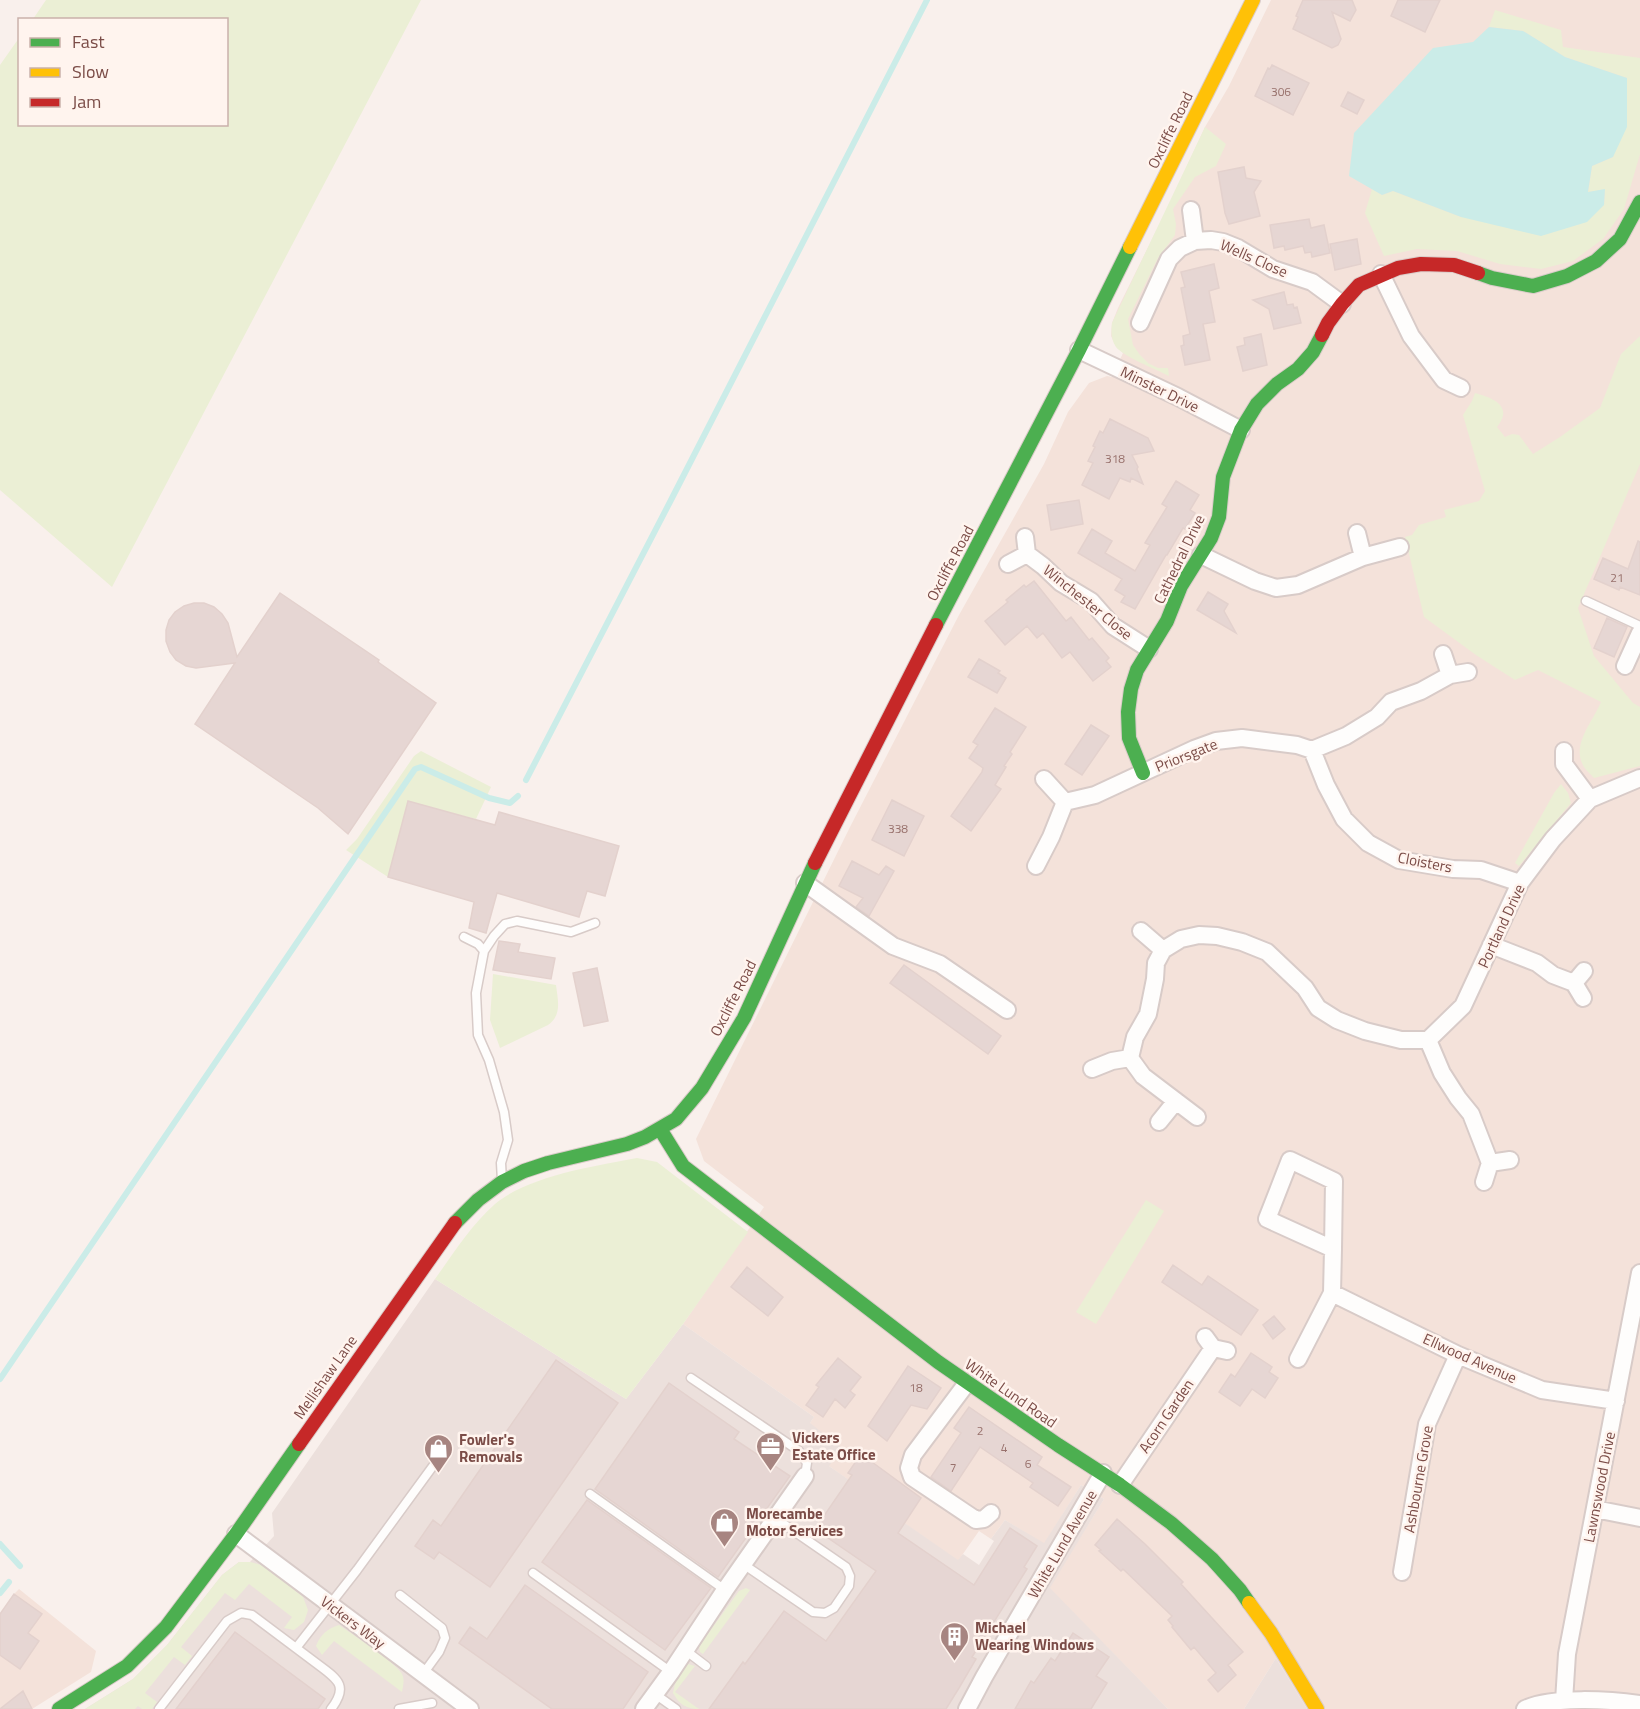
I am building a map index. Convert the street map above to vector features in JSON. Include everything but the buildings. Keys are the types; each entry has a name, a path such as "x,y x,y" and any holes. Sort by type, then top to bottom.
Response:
{"main road":[{"name":"Oxcliffe Road","path":"660,1129 676,1119 702,1089 744,1018 806,884 1080,350 1253,0"},
{"name":"Cathedral Drive","path":"1143,773 1130,738 1128,712 1131,689 1137,670 1167,621 1181,586 1211,538 1219,517 1222,477 1240,430 1257,404 1277,384 1298,369 1313,352 1341,303 1359,285 1381,274 1421,264 1454,265 1492,278 1533,286 1567,276 1596,261 1620,239 1640,202"},
{"name":"Mellishaw Lane","path":"59,1709 127,1666 166,1627 236,1534 451,1227 478,1200 502,1182 524,1171 627,1144 660,1129"},
{"name":"White Lund Road","path":"660,1129 683,1166 852,1297 967,1383 1103,1473 1171,1522 1212,1559 1240,1590 1271,1633 1317,1709"}],"street":[{"path":"1140,323 1153,309 1169,260 1180,248 1195,240 1191,210"},
{"name":"Wells Close","path":"1195,240 1223,242 1238,248 1274,269 1312,282 1341,303"},
{"path":"1381,274 1411,336 1444,380 1461,388"},
{"name":"Minster Drive","path":"1080,350 1240,430"},
{"path":"1357,533 1363,557"},
{"path":"1008,564 1027,554 1025,537"},
{"path":"1201,555 1255,581 1276,588 1298,585 1363,557 1400,547"},
{"name":"Winchester Close","path":"1027,554 1061,583 1091,601 1113,626 1149,649"},
{"path":"1624,666 1640,633"},
{"path":"1443,654 1450,675"},
{"path":"1312,750 1346,736 1377,717 1391,702 1421,691 1450,675 1468,672"},
{"name":"Priorsgate","path":"1065,802 1095,795 1216,741 1242,738 1297,745 1312,750"},
{"name":"Cloisters","path":"1312,750 1344,819 1368,843 1399,860 1444,868 1481,870 1520,883"},
{"path":"1561,760 1590,799"},
{"name":"Portland Drive","path":"1428,1040 1463,1006 1520,883 1553,839 1590,799 1640,778"},
{"path":"1044,779 1065,802 1045,859"},
{"path":"806,884 894,946 940,964 1006,1010"},
{"path":"1141,931 1163,950"},
{"path":"1197,1117 1143,1076 1130,1058 1135,1037 1148,1014 1156,963 1163,950 1181,939 1199,935 1217,936 1242,942 1267,952 1305,988 1318,1008 1337,1020 1365,1031 1401,1040 1428,1040 1442,1073 1471,1114 1490,1163 1484,1182"},
{"path":"1491,945 1537,963 1553,975 1581,984"},
{"path":"1097,1062 1130,1058"},
{"path":"1159,1122 1176,1101"},
{"path":"1298,1359 1332,1293 1333,1249 1334,1181 1290,1160 1267,1219 1333,1249"},
{"path":"1490,1163 1510,1160"},
{"name":"Lawnswood Drive","path":"1564,1701 1567,1654 1640,1273"},
{"name":"Ellwood Avenue","path":"1332,1293 1458,1355 1542,1390 1616,1401"},
{"name":"Acorn Garden","path":"1120,1485 1215,1345"},
{"name":"Ashbourne Grove","path":"1402,1572 1427,1424 1458,1355"},
{"path":"967,1383 913,1455 909,1468 912,1477 976,1520 984,1519 991,1513"},
{"name":"White Lund Avenue","path":"967,1709 1103,1473"},
{"path":"644,1709 805,1476"},
{"path":"1595,1509 1640,1518"},
{"name":"Vickers Way","path":"236,1534 470,1709"},
{"path":"1526,1709 1564,1701 1603,1700 1640,1704"}],"lane":[{"path":"1586,601 1640,626"},
{"path":"502,1182 501,1163 508,1140 504,1112 489,1060 478,1035 476,993 484,951 505,924 517,921 571,932 595,923"},
{"path":"464,937 478,944 484,951"},
{"path":"691,1378 800,1451 807,1463 805,1476"},
{"path":"296,1648 433,1466"},
{"path":"590,1494 725,1590"},
{"path":"743,1564 813,1612 825,1613 834,1608 849,1586 850,1576 846,1567 776,1518"},
{"path":"533,1573 671,1672"},
{"path":"400,1595 442,1628 445,1638 439,1652 423,1674"},
{"path":"159,1709 227,1621 241,1613 252,1615 336,1678 340,1689 337,1701 331,1709"},
{"path":"684,1650 706,1666"},
{"path":"399,1709 430,1706 442,1689"},
{"path":"655,1694 676,1709"}],"shaded area":[{"path":"1271,0 1640,0 1640,1709 1307,1709 1276,1658 1244,1709 1168,1709 1049,1588 1104,1499 1081,1485 1044,1544 1005,1520 991,1539 979,1531 958,1561 860,1492 861,1489 829,1466 810,1423 814,1417 683,1324 764,1207 704,1161 696,1139 850,827 959,615 1044,464 1068,412 1089,383 1107,376 1112,377 1123,353 1111,336 1112,323 1118,308 1205,127 1229,86"},
{"path":"435,1279 626,1399 683,1324 814,1417 810,1423 842,1448 829,1466 862,1489 860,1492 958,1560 963,1554 979,1565 994,1541 991,1539 1005,1520 1044,1543 1081,1485 1104,1499 1050,1588 1168,1709 85,1709 133,1679 167,1645 222,1575 239,1562 250,1562 274,1536 272,1513"},
{"path":"19,1589 96,1651 91,1672 32,1709 0,1709 0,1655 41,1614 14,1594"},
{"path":"1276,1658 1307,1709 1244,1709"}],"green space":[{"path":"46,0 421,0 112,587 0,490 0,65 18,39 18,126 228,126 228,18 34,18"},
{"path":"1495,10 1561,30 1563,47 1640,58 1640,154 1624,209 1603,239 1573,261 1541,269 1500,264 1457,251 1417,249 1384,256 1365,213 1372,189 1382,195 1393,191 1461,217 1604,205 1605,190 1588,192 1592,166 1613,157 1627,78 1565,57 1523,31 1489,27"},
{"path":"1205,127 1226,144 1216,166 1195,177 1173,209 1176,224 1175,235 1158,258 1128,319 1133,345 1140,355 1148,363 1158,368 1168,368 1169,376 1120,351 1112,339 1112,323"},
{"path":"1640,336 1640,464 1578,608 1594,656 1633,703 1640,707 1640,766 1594,778 1583,765 1580,748 1585,732 1601,702 1538,670 1515,680 1424,617 1405,537 1412,535 1419,525 1446,517 1444,510 1479,501 1485,491 1463,415 1475,393 1499,404 1503,414 1497,427 1505,437 1512,434 1519,435 1533,454 1600,408 1621,354"},
{"path":"421,751 491,787 476,819 408,802 388,877 346,850 357,839 414,756"},
{"path":"1561,784 1568,793 1571,803 1519,866 1515,863"},
{"path":"493,974 556,985 558,1007 555,1017 548,1025 500,1048 490,1020"},
{"path":"637,1158 657,1162 748,1232 626,1399 435,1279 478,1221 509,1194 543,1179"},
{"path":"1146,1200 1164,1211 1096,1324 1076,1312"},
{"path":"239,1562 265,1566 303,1597 308,1610 304,1622 294,1630 284,1628 292,1617 249,1584 235,1600 225,1593 181,1647 192,1656 185,1665 174,1657 145,1693 157,1702 152,1709 142,1709 138,1706 135,1709 85,1709 133,1679 167,1645 222,1575"},
{"path":"746,1588 750,1590 703,1654 700,1652 699,1646 739,1591"},
{"path":"339,1625 373,1648 398,1669 404,1683 402,1692 334,1641 322,1655 316,1646 318,1642 325,1632"},
{"path":"688,1664 695,1666 675,1692 699,1709 683,1705 673,1693 678,1677"}],"water":[{"path":"1489,27 1523,31 1565,57 1627,78 1627,127 1613,157 1592,166 1588,192 1605,189 1604,205 1587,222 1541,236 1461,217 1393,191 1382,195 1349,176 1354,133 1433,48 1473,42"}],"waterway":[{"path":"526,780 927,0"},
{"path":"0,1379 415,769 421,767 489,798 510,803 518,796"},
{"path":"0,1544 20,1566"},
{"path":"0,1593 9,1582"}],"traffic: fast":[{"path":"1478,273 1533,286 1567,276 1596,261 1620,239 1640,202"},
{"path":"936,625 1130,247"},
{"path":"1143,773 1129,738 1128,712 1131,689 1137,670 1167,621 1181,586 1211,538 1219,517 1223,477 1241,430 1257,404 1277,384 1298,369 1313,352 1322,335"},
{"path":"455,1223 478,1200 502,1182 524,1171 627,1144 645,1137 676,1119 702,1088 744,1018 815,863"},
{"path":"660,1129 683,1166 938,1362 1120,1485 1171,1523 1212,1559 1249,1603"},
{"path":"59,1709 127,1666 166,1627 236,1534 299,1444"}],"traffic: slow":[{"path":"1130,247 1253,0"},
{"path":"1249,1603 1271,1633 1317,1709"}],"traffic: jam":[{"path":"1322,335 1342,304 1359,285 1398,268 1421,264 1454,265 1478,273"},
{"path":"815,863 936,625"},
{"path":"299,1444 455,1223"}],"place":[{"name":"Vickers Estate Office","path":"771,1472"},
{"name":"Fowler's Removals","path":"438,1474"},
{"name":"Morecambe Motor Services","path":"725,1548"},
{"name":"Michael Wearing Windows","path":"954,1662"}]}
